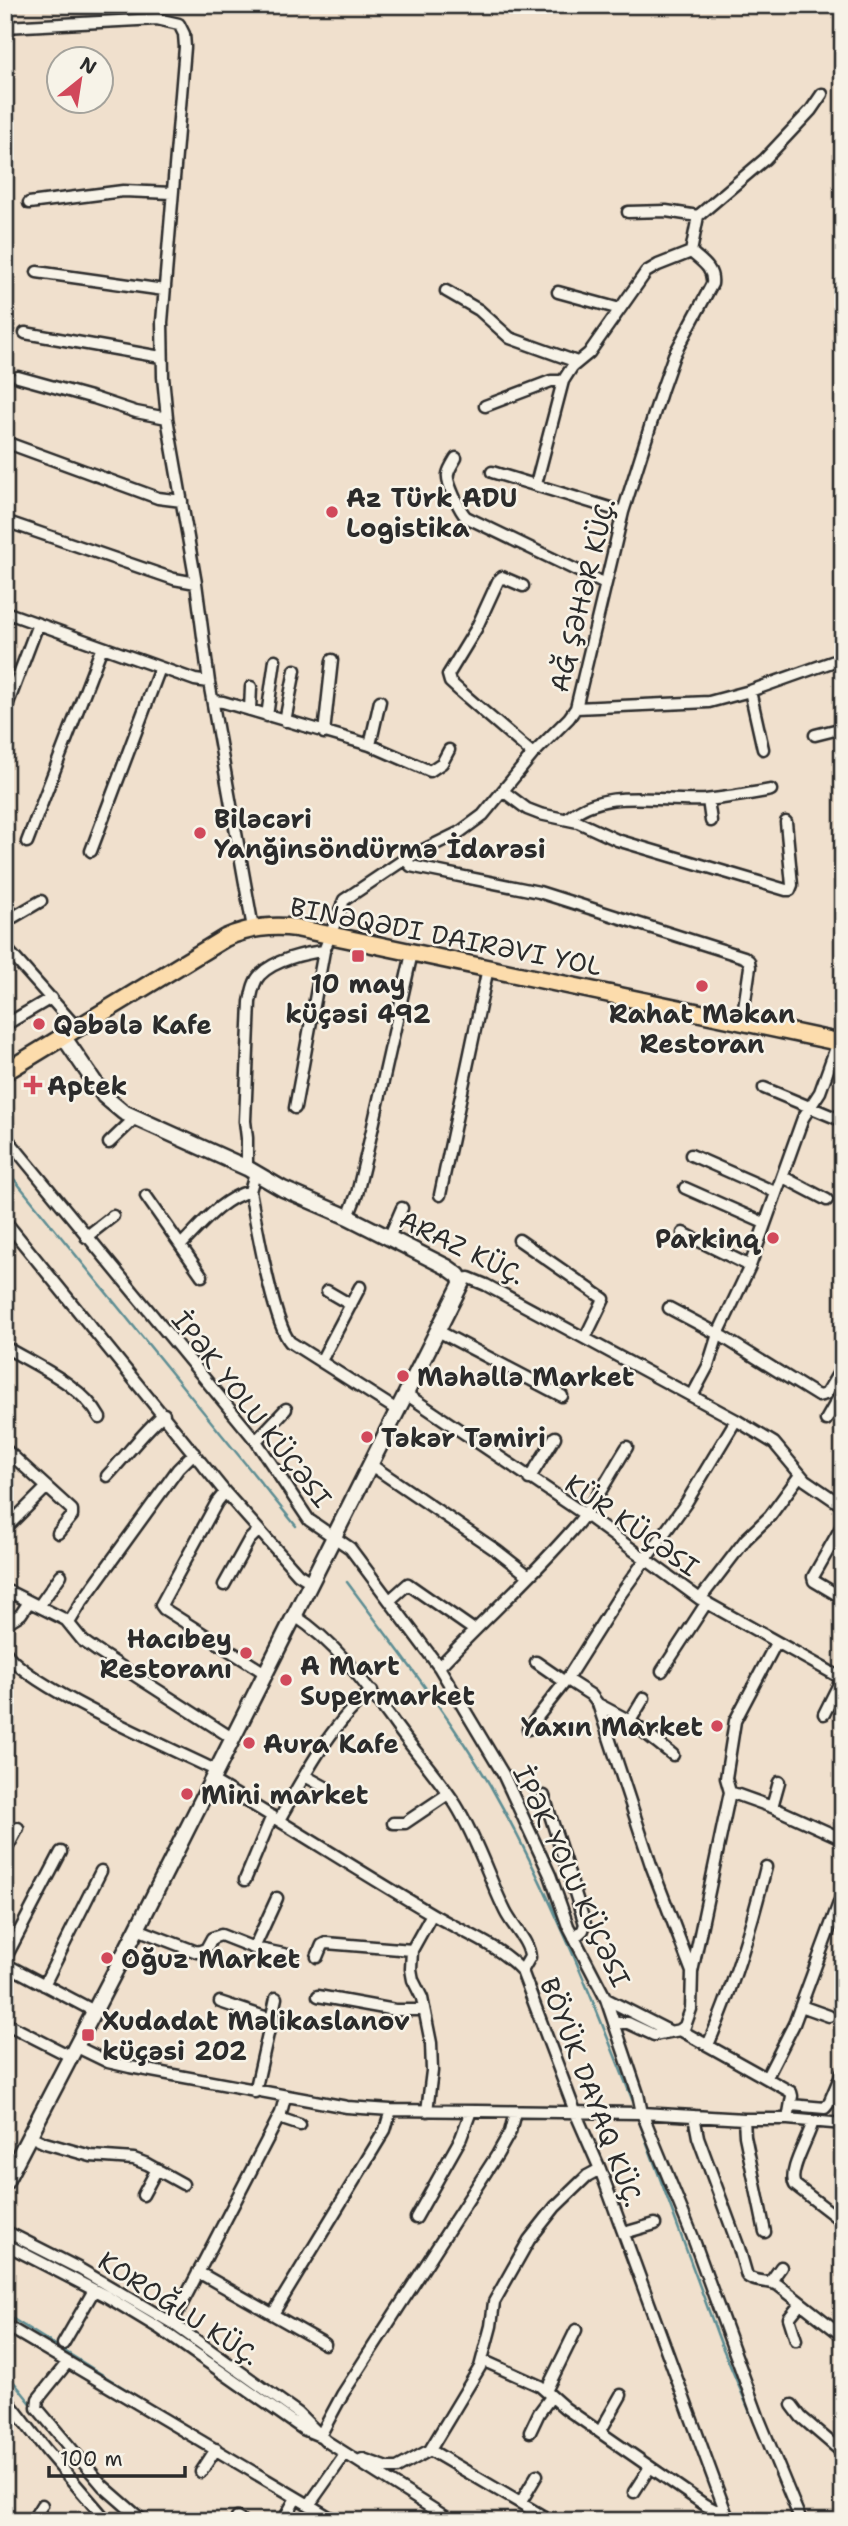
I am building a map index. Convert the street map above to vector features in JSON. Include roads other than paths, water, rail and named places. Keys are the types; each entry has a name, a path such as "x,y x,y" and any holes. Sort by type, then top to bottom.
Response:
{"main road":[{"name":"BINƏQƏDI DAIRƏVI YOL","path":"5,1072 225,938 253,928 281,926 841,1043"}],"street":[{"path":"5,27 157,19 179,24 184,34 161,357 167,418 196,583 209,682 253,928"},
{"path":"536,484 563,380 577,362 589,353 646,272 691,252 698,216 765,159 811,110 822,94"},
{"path":"29,203 123,191 172,193"},
{"path":"628,212 666,211 698,216"},
{"name":"AĞ ŞƏHƏR KÜÇ.","path":"295,1108 324,951 344,900 405,859 474,823 484,815 533,754 576,708 623,512 674,355 712,284 713,276 710,270 691,252"},
{"path":"37,272 164,290"},
{"path":"446,291 479,310 510,338 577,362"},
{"path":"558,292 620,309"},
{"path":"25,334 161,357"},
{"path":"18,377 136,412 167,418"},
{"path":"485,405 551,381 563,380"},
{"path":"5,442 158,498 181,501"},
{"path":"456,458 447,479 459,511 466,517 605,584"},
{"path":"492,472 623,512"},
{"path":"5,521 174,579 196,583"},
{"path":"523,586 502,578 498,581 476,629 448,675 450,682 533,754"},
{"path":"5,612 160,668 209,682"},
{"path":"5,711 38,624"},
{"path":"27,842 102,647"},
{"path":"267,716 275,660"},
{"path":"324,733 332,660"},
{"path":"576,708 709,702 842,662"},
{"path":"91,851 160,668"},
{"path":"285,720 295,670"},
{"path":"250,710 251,687"},
{"path":"750,691 763,749"},
{"path":"213,701 370,745 430,771 442,763 449,750"},
{"path":"370,745 380,701"},
{"path":"815,734 843,728"},
{"path":"566,818 592,803 611,799 708,800 771,790"},
{"path":"503,791 527,809 540,814 566,818 617,840 790,890 792,885 786,822"},
{"path":"708,800 711,821"},
{"path":"405,859 411,866 420,869 539,892 744,957 749,961 750,967 742,1021"},
{"path":"5,922 41,901"},
{"path":"5,947 51,998 70,1032"},
{"path":"324,951 293,957 259,976 253,988 244,1121 251,1171 250,1191 281,1329 290,1342 397,1410"},
{"path":"348,1217 368,1148 412,953"},
{"path":"440,1195 488,968"},
{"path":"5,1024 51,998"},
{"name":"ARAZ KÜÇ.","path":"70,1032 104,1096 115,1107 348,1217 447,1267 461,1279 476,1280 692,1395 774,1443 800,1475 843,1506"},
{"path":"692,1395 708,1366 718,1334 750,1266 808,1107 815,1102 841,1043"},
{"path":"764,1088 843,1121"},
{"path":"109,1143 135,1118"},
{"name":"İPƏK YOLU KÜÇƏSI","path":"5,1136 256,1441 309,1520 334,1535 361,1560 439,1667 503,1774 550,1875 574,1938 606,1999 642,2113 692,2235 758,2419 802,2521"},
{"path":"691,1155 775,1192"},
{"path":"783,1177 827,1200"},
{"path":"685,1188 764,1223"},
{"path":"181,1245 222,1205 239,1194 250,1191"},
{"path":"146,1196 202,1276"},
{"path":"389,1238 402,1208"},
{"path":"86,1237 113,1216"},
{"path":"5,1221 225,1492 298,1574 311,1582"},
{"path":"683,1233 750,1266"},
{"path":"519,1240 604,1299 585,1338"},
{"path":"5,2183 295,1616 461,1286 461,1279"},
{"path":"321,1361 360,1287"},
{"path":"327,1291 351,1305"},
{"path":"669,1308 718,1334 818,1396 826,1394 843,1366"},
{"path":"438,1331 562,1396"},
{"path":"5,1347 67,1385 95,1409 100,1418"},
{"path":"826,1420 842,1392 832,1384"},
{"name":"KÜR KÜÇƏSI","path":"406,1394 584,1514 704,1601 842,1678"},
{"path":"256,1441 286,1409"},
{"path":"107,1476 129,1453 144,1431 164,1414"},
{"path":"528,1729 566,1680 686,1503 737,1420"},
{"path":"529,1479 555,1437"},
{"path":"439,1667 474,1630 502,1606 584,1514 627,1447"},
{"path":"5,1449 72,1510 72,1516 58,1533"},
{"path":"69,1623 170,1480 194,1452"},
{"path":"371,1465 529,1576"},
{"path":"662,1671 704,1601 746,1539 770,1516 800,1475"},
{"path":"5,1529 47,1487"},
{"path":"225,1492 161,1605 265,1673"},
{"path":"841,1597 814,1581 813,1577 843,1524"},
{"path":"223,1585 249,1540 259,1530"},
{"path":"5,1624 34,1604 61,1575"},
{"path":"390,1600 408,1584 474,1630"},
{"path":"10,1592 69,1623 83,1641 97,1651 232,1738"},
{"name":"BÖYÜK DAYAQ KÜÇ.","path":"295,1616 324,1639 372,1691 393,1723 448,1794 483,1858 508,1918 528,1947 530,1957 522,1971 576,2114 600,2169 729,2521"},
{"path":"680,2030 685,2026 691,2009 692,1972 730,1792 726,1778 735,1721 776,1643"},
{"path":"5,1651 20,1667 72,1700 213,1775 276,1818 432,1914 513,1960 522,1971"},
{"path":"536,1662 583,1689 598,1704 630,1721 673,1755"},
{"path":"824,1714 842,1678"},
{"path":"245,1880 276,1818 328,1740 359,1702 372,1691"},
{"path":"630,1721 644,1698"},
{"path":"598,1704 651,1866 692,1972"},
{"path":"305,1776 325,1787"},
{"path":"772,1807 779,1782"},
{"path":"730,1792 772,1807 843,1839"},
{"path":"393,1823 405,1824 448,1794"},
{"path":"544,1796 585,1924 583,1930 574,1938"},
{"path":"5,1852 18,1828"},
{"path":"5,1959 61,1852"},
{"path":"708,2045 751,1928 766,1867"},
{"path":"44,1985 101,1871"},
{"path":"767,2077 801,2006 843,1892"},
{"path":"254,1948 277,1898"},
{"path":"427,2111 432,2054 420,1992 413,1980 412,1950 432,1914"},
{"path":"137,1929 197,1952 206,1948 216,1936 293,1956"},
{"path":"317,1957 322,1945 326,1943 412,1950"},
{"path":"5,1964 94,2011"},
{"path":"318,1996 394,2010 423,2010"},
{"path":"255,2092 276,1998"},
{"path":"606,1999 669,2031"},
{"path":"220,2002 271,2019"},
{"path":"801,2006 829,2016"},
{"path":"5,2023 72,2051 119,2065 326,2105 427,2111 642,2113 843,2124"},
{"path":"614,2023 628,2023 654,2035 680,2030 767,2077 791,2092 788,2119"},
{"path":"791,2105 825,2108 843,2070"},
{"path":"172,2323 279,2118 285,2097"},
{"path":"273,2314 385,2130 391,2110"},
{"path":"416,2218 461,2138 471,2111"},
{"path":"320,2436 342,2395 497,2155 510,2133 515,2112"},
{"path":"694,2116 698,2137 747,2276 753,2280 771,2281 843,2336"},
{"path":"279,2118 300,2125"},
{"path":"744,2119 745,2136 765,2232"},
{"path":"813,2121 810,2135 791,2179 794,2185 843,2221"},
{"path":"30,2136 91,2155 134,2159 183,2185"},
{"path":"144,2195 157,2169"},
{"path":"357,2461 363,2459 388,2468 397,2468 429,2449 482,2360 494,2302 529,2240 555,2207 587,2176 600,2169"},
{"path":"624,2233 654,2224"},
{"name":"KOROĞLU KÜÇ.","path":"5,2231 124,2294 172,2323 298,2413 320,2436 345,2454 452,2521"},
{"name":"KOROĞLU KÜÇ.","path":"5,2244 94,2290 159,2328 303,2429 320,2436"},
{"path":"771,2281 781,2267"},
{"path":"198,2272 325,2344"},
{"path":"63,2344 94,2290"},
{"path":"796,2340 789,2318 801,2303"},
{"path":"5,2325 336,2521"},
{"path":"530,2432 576,2330"},
{"path":"482,2360 531,2381 705,2505 715,2510 724,2509"},
{"path":"67,2363 38,2399 37,2408 103,2486 143,2521"},
{"path":"600,2432 621,2395"},
{"path":"5,2397 107,2521"},
{"path":"792,2405 843,2453"},
{"path":"201,2472 216,2449"},
{"path":"429,2449 551,2521"},
{"path":"309,2505 345,2454"},
{"path":"634,2492 650,2467"},
{"path":"521,2502 537,2475"},
{"path":"283,2521 296,2498"},
{"path":"32,2521 42,2505"}],"waterway":[{"path":"5,1168 296,1526"},
{"path":"347,1582 439,1707 490,1785 550,1902 634,2104"},
{"path":"640,2124 721,2344 796,2521"},
{"path":"5,2238 59,2264 174,2331 294,2416"},
{"path":"5,2314 164,2413"},
{"path":"5,2371 33,2406"},
{"path":"103,2493 135,2521"}],"place":[{"name":"Az Türk ADU Logistika","path":"332,512"},
{"name":"Biləcəri Yanğinsöndürmə İdarəsi","path":"200,833"},
{"name":"10 may küçəsi 492","path":"358,956"},
{"name":"Rahat Məkan Restoran","path":"702,986"},
{"name":"Qəbələ Kafe","path":"39,1024"},
{"name":"Aptek","path":"33,1085"},
{"name":"Parkinq","path":"773,1238"},
{"name":"Məhəllə Market","path":"403,1376"},
{"name":"Təkər Təmiri","path":"367,1437"},
{"name":"Hacıbey Restoranı","path":"246,1653"},
{"name":"A Mart Supermarket","path":"286,1680"},
{"name":"Yaxın Market","path":"717,1726"},
{"name":"Aura Kafe","path":"249,1743"},
{"name":"Mini market","path":"187,1794"},
{"name":"Oğuz Market","path":"107,1958"},
{"name":"Xudadat Məlikaslanov küçəsi 202","path":"88,2035"}]}
